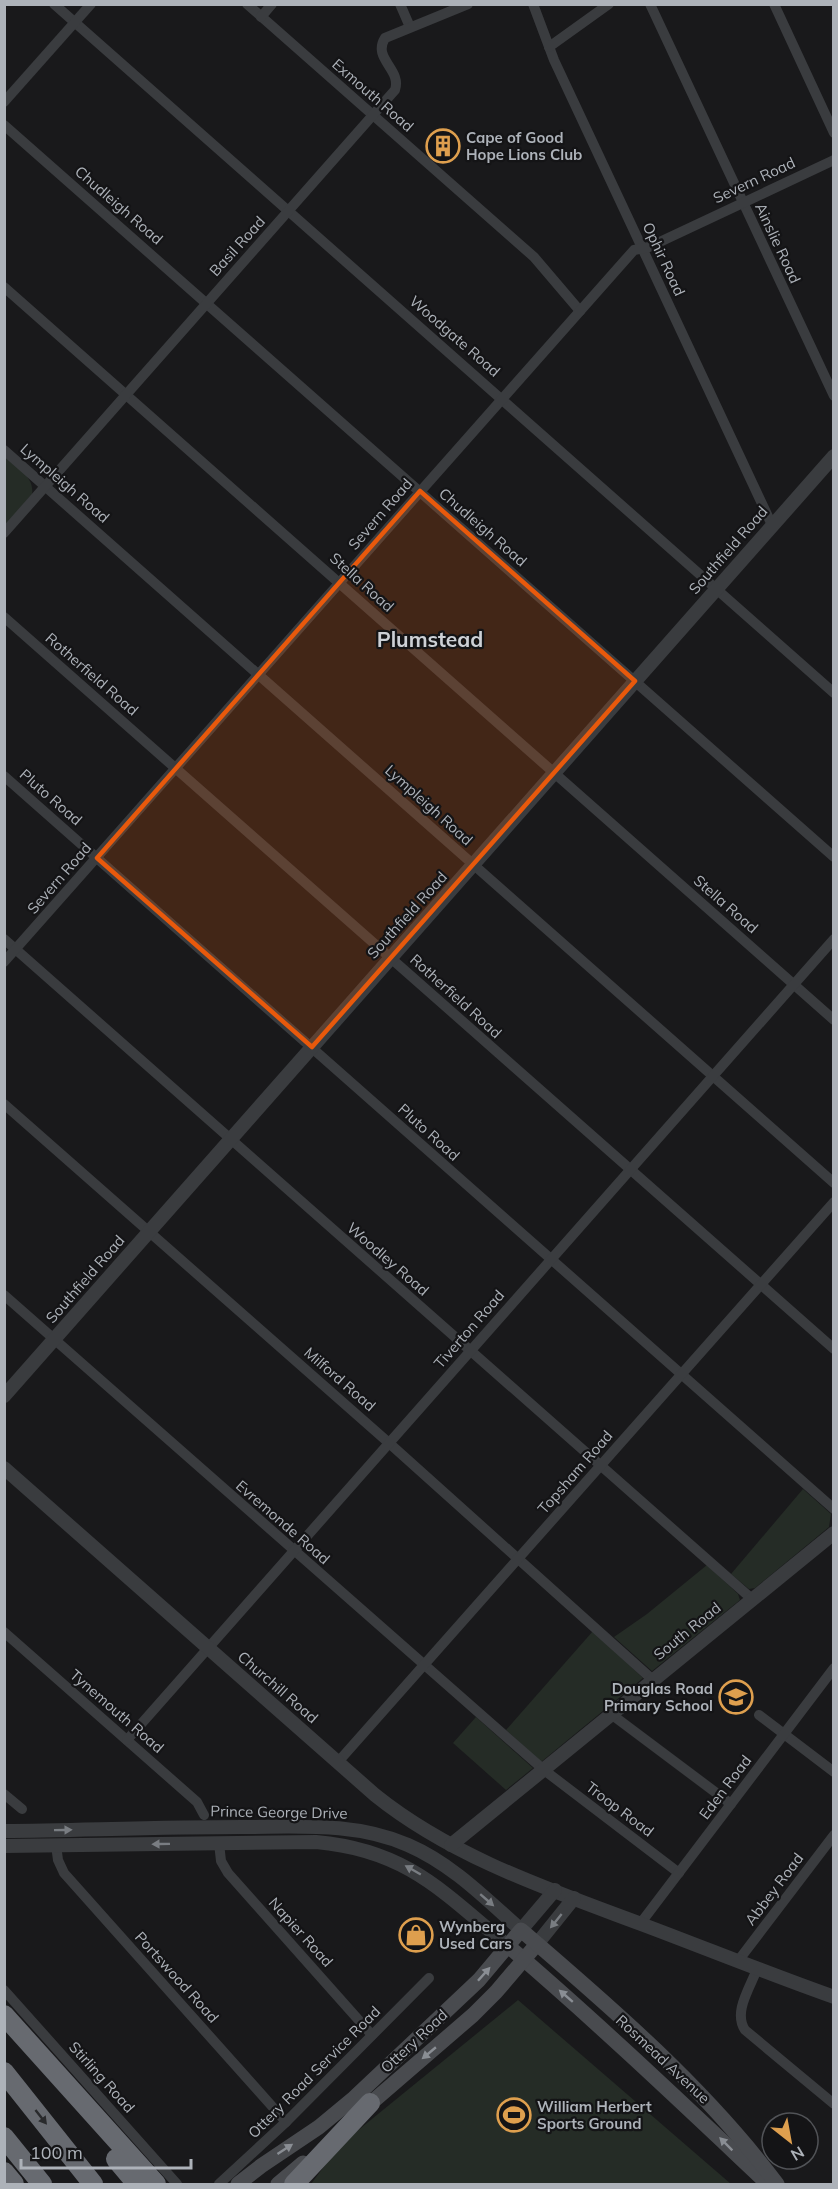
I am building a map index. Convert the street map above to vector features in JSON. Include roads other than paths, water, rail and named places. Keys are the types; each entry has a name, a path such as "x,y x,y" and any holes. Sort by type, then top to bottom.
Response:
{"highway":[{"path":"4,2015 156,2184"},
{"path":"47,2065 62,2089 137,2184"},
{"path":"4,2072 93,2184"},
{"path":"294,2184 370,2103"},
{"path":"4,2137 42,2184"},
{"path":"4,2172 14,2184"}],"main road":[{"name":"Rosmead Avenue","path":"521,1930 710,2103 739,2134 777,2184"},
{"name":"Ottery Road","path":"238,2184 276,2155 319,2127 354,2098 458,2000 521,1930"},
{"name":"Ottery Road","path":"278,2184 473,2015 537,1944"},
{"name":"Rosmead Avenue","path":"508,1946 696,2115 768,2184"}],"street":[{"name":"Woodgate Road","path":"54,4 503,398 834,693"},
{"path":"4,102 91,4"},
{"name":"Exmouth Road","path":"247,4 534,257 580,311"},
{"path":"261,17 272,4"},
{"path":"400,4 410,27"},
{"name":"Basil Road","path":"4,533 394,90 397,83 394,72 381,54 382,42 388,36 468,4"},
{"name":"Ophir Road","path":"533,4 549,47 772,525"},
{"path":"549,47 609,4"},
{"name":"Ainslie Road","path":"650,4 834,396"},
{"path":"774,4 834,133"},
{"name":"Chudleigh Road","path":"4,125 834,857"},
{"name":"Severn Road","path":"4,962 634,250 834,160"},
{"name":"Stella Road","path":"4,288 834,1020"},
{"name":"Lympleigh Road","path":"4,450 834,1183"},
{"name":"Southfield Road","path":"4,1396 834,456"},
{"name":"Rotherfield Road","path":"4,617 834,1349"},
{"name":"Pluto Road","path":"4,776 834,1509"},
{"name":"Woodley Road","path":"4,939 752,1599"},
{"name":"Tiverton Road","path":"127,1740 834,939"},
{"name":"Milford Road","path":"4,1104 389,1443 653,1680"},
{"name":"Topsham Road","path":"338,1762 834,1202"},
{"name":"Evremonde Road","path":"4,1295 544,1770"},
{"name":"Churchill Road","path":"4,1468 395,1811 470,1856 555,1890"},
{"name":"South Road","path":"450,1845 834,1533"},
{"name":"Tynemouth Road","path":"4,1632 197,1802 204,1815"},
{"name":"Eden Road","path":"640,1924 834,1668"},
{"path":"611,1714 730,1804"},
{"path":"759,1715 834,1772"},
{"name":"Troop Road","path":"544,1770 679,1872"},
{"path":"4,1794 21,1809"},
{"name":"Prince George Drive","path":"4,1831 221,1827 349,1828 397,1841 430,1856 454,1871 521,1930"},
{"name":"Abbey Road","path":"738,1961 834,1835"},
{"name":"Prince George Drive","path":"4,1846 316,1842 338,1844 376,1853 425,1877 508,1946"},
{"name":"Napier Road","path":"219,1843 221,1861 228,1873 372,2035"},
{"name":"Portswood Road","path":"56,1845 58,1860 64,1873 286,2122"},
{"path":"555,1890 834,1997"},
{"name":"Ottery Road","path":"521,1930 555,1890"},
{"name":"Ottery Road","path":"537,1944 574,1898"},
{"path":"757,1969 739,2015 740,2023 745,2030 834,2104"},
{"name":"Ottery Road Service Road","path":"219,2184 286,2122 429,1978"},
{"name":"Stirling Road","path":"4,1990 177,2184"}],"place":[{"name":"Cape of Good Hope Lions Club","path":"443,146"},
{"name":"Douglas Road Primary School","path":"736,1697"},
{"name":"Wynberg Used Cars","path":"416,1935"},
{"name":"William Herbert Sports Ground","path":"514,2115"}],"district":[{"name":"Plumstead","path":"430,639"}]}
